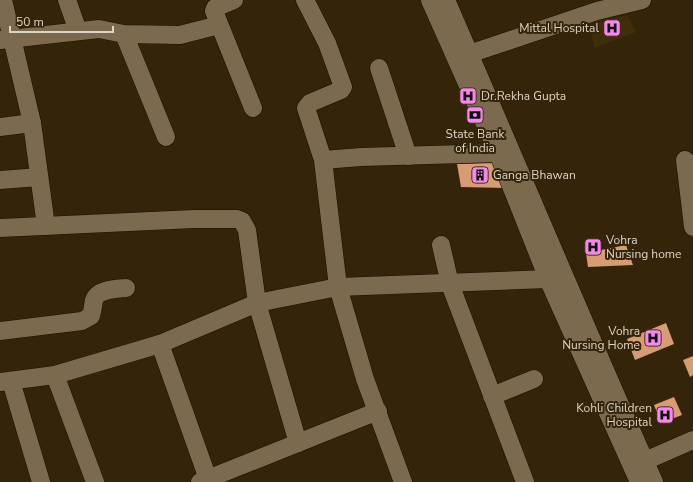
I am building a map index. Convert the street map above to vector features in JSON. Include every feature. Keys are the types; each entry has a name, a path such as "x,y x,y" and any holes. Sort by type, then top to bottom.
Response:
{"street":[{"path":"3,0 6,39 32,123 46,226"},
{"path":"67,0 78,31"},
{"path":"234,0 214,9 219,25 253,108"},
{"path":"305,0 327,43 343,88 310,103 306,108 323,160 338,287 366,379 403,482"},
{"path":"430,0 498,153 548,279 639,482"},
{"path":"446,0 579,313 654,482"},
{"path":"470,54 595,5 642,0"},
{"path":"6,39 99,29 124,34 180,35 219,25"},
{"path":"124,34 166,137"},
{"path":"379,68 408,156"},
{"path":"0,126 32,123"},
{"path":"323,160 361,157 498,153"},
{"path":"686,160 693,227"},
{"path":"0,180 39,177"},
{"path":"0,228 194,219 237,219 242,221 247,230 257,303 298,443"},
{"path":"441,245 450,284 525,482"},
{"path":"41,482 6,381 55,375 160,344 257,303 338,287 450,284 548,279"},
{"path":"0,331 82,321 91,316 94,301 97,295 102,292 126,288"},
{"path":"160,344 204,480 378,410"},
{"path":"55,375 95,482"},
{"path":"492,396 534,379"},
{"path":"645,461 693,440"}],"shaded area":[{"name":"Mittal Hospital","path":"627,15 636,32 595,48 589,25"}],"building":[{"name":"Ganga Bhawan","path":"497,163 506,188 461,187 457,164"},
{"path":"626,245 633,265 588,267 586,253"},
{"path":"666,323 674,344 635,360 627,339"},
{"path":"693,356 693,375 690,377 683,360"},
{"path":"674,397 682,415 661,423 654,405"}],"place":[{"name":"Mittal Hospital","path":"612,28"},
{"name":"Dr.Rekha Gupta","path":"468,96"},
{"name":"State Bank of India","path":"475,115"},
{"name":"Ganga Bhawan","path":"480,175"},
{"name":"Vohra Nursing home","path":"593,247"},
{"name":"Vohra Nursing Home","path":"653,338"},
{"name":"Kohli Children Hospital","path":"665,415"}]}
